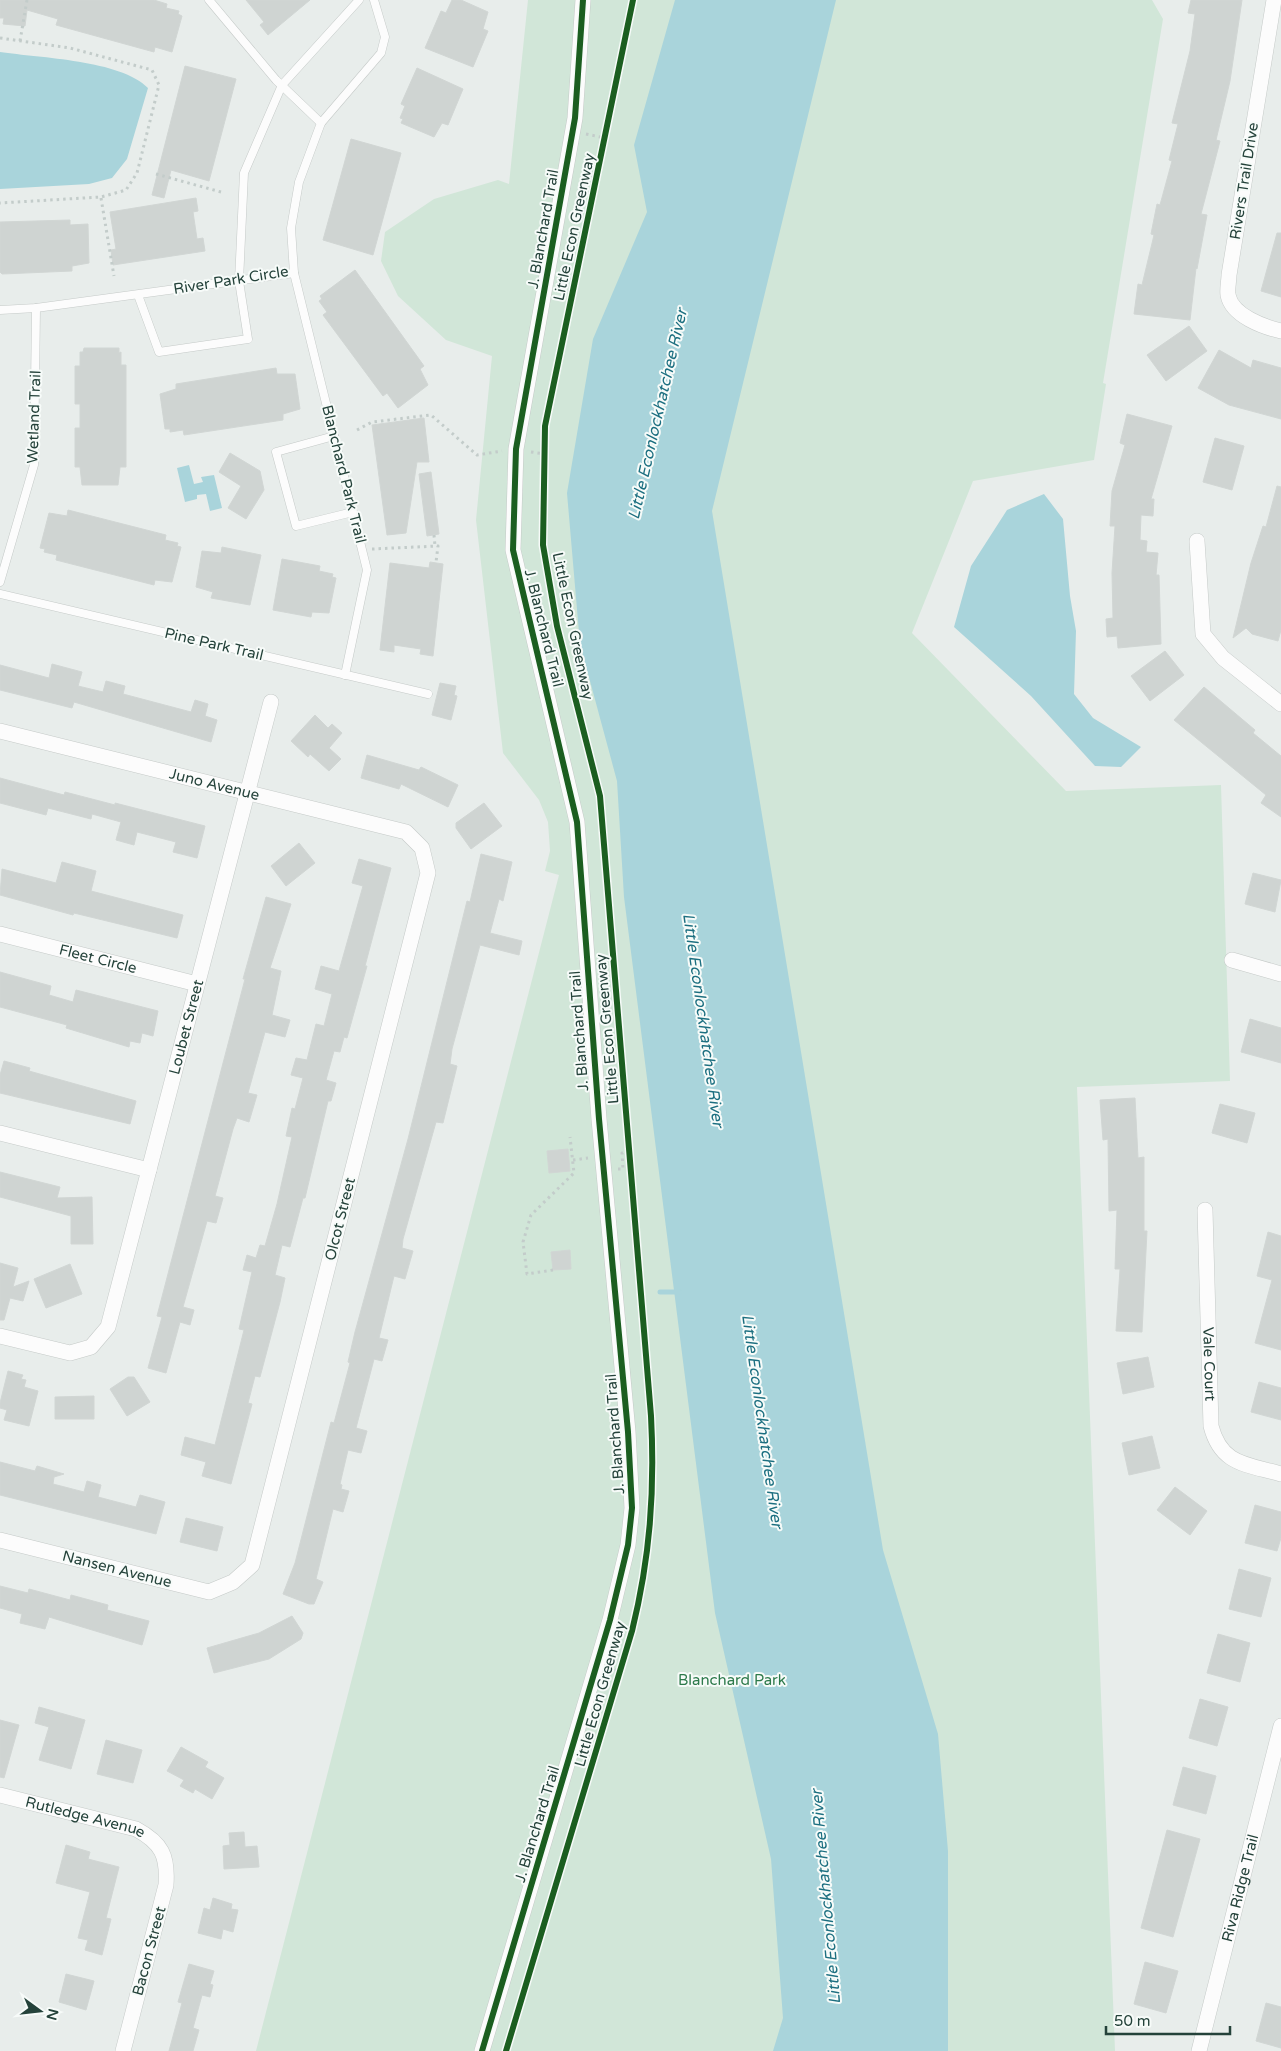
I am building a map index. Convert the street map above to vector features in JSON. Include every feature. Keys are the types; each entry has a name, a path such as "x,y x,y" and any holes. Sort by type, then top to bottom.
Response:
{"street":[{"name":"J. Blanchard Trail","path":"482,2051 607,1630 628,1545 632,1508 628,1432 599,1119 577,822 513,550 516,450 575,118 583,0"},
{"name":"Rivers Trail Drive","path":"1274,0 1229,275 1228,296 1239,311 1259,326 1281,331"},
{"path":"1197,542 1203,634 1223,658 1281,704"},
{"name":"Loubet Street","path":"0,1336 70,1353 91,1347 108,1327 271,702"},
{"name":"Juno Avenue","path":"0,731 406,832 422,848"},
{"name":"Olcot Street","path":"234,1582 252,1565 428,873 422,848"},
{"name":"Fleet Circle","path":"0,934 198,984"},
{"path":"1232,960 1281,974"},
{"path":"0,1133 149,1170"},
{"name":"Vale Court","path":"1205,1210 1211,1426 1216,1443 1231,1460 1281,1474"},
{"name":"Nansen Avenue","path":"0,1540 208,1592 234,1582"},
{"name":"Riva Ridge Trail","path":"1199,2051 1281,1726"},
{"name":"Rutledge Avenue","path":"0,1795 136,1829 152,1838 162,1850"},
{"name":"Bacon Street","path":"123,2051 166,1885 167,1866 162,1850"}],"lane":[{"path":"209,0 282,86 321,123 381,54 385,37 374,0"},
{"path":"138,294 159,352 248,339 239,281 244,173 282,86 358,0"},
{"name":"River Park Circle","path":"0,310 36,308 294,273 291,228 299,182 321,123"},
{"name":"Blanchard Park Trail","path":"294,273 367,570 345,674"},
{"name":"Wetland Trail","path":"0,582 34,465 36,308"},
{"path":"334,436 276,452 296,526 353,512"},
{"name":"Pine Park Trail","path":"0,594 428,694"}],"path":[{"path":"20,41 28,0"},
{"path":"0,38 70,48 152,70 158,86 137,172 126,190 100,197 0,203"},
{"path":"156,174 221,192"},
{"path":"100,197 114,276"},
{"path":"357,430 372,422 431,415 477,455 516,450"},
{"path":"544,463 545,445"},
{"path":"434,535 434,546"},
{"path":"369,549 438,546 436,562"},
{"path":"553,1270 526,1274 523,1242 531,1216 574,1173 570,1137"},
{"path":"629,1146 631,1172"},
{"path":"572,1160 594,1158"}],"green space":[{"name":"Blanchard Park","path":"528,0 1152,0 1163,19 1103,383 1106,384 1094,460 973,481 912,633 1066,791 1221,785 1230,1081 1077,1087 1115,2051 256,2051 559,875 545,871 550,851 548,822 539,800 503,753 476,520 492,356 446,340 398,296 381,261 385,232 434,199 498,180 509,184"}],"water":[{"name":"Little Econlockhatchee River","path":"675,0 836,0 712,511 883,1550 938,1734 948,1851 948,2051 773,2051 783,2018 771,1859 715,1613 624,897 617,781 580,644 567,493 593,339 647,212 634,145"},
{"path":"0,52 100,66 119,71 136,79 148,88 127,159 112,178 89,184 0,189"},
{"path":"189,465 194,484 203,482 201,477 214,475 222,508 210,511 206,494 197,495 197,499 185,502 177,468"},
{"path":"1044,494 1063,519 1070,596 1076,631 1074,694 1093,718 1141,747 1121,767 1095,766 1031,696 954,627 971,566 1007,510"}],"building":[{"path":"0,0 154,0 167,4 166,8 179,11 178,14 182,16 172,52 155,47 154,52 56,25 58,19 27,10 25,26 3,24 4,18 0,18"},
{"path":"246,0 310,0 268,35 260,25 264,22"},
{"path":"452,0 461,0 488,12 483,29 488,31 473,67 425,48 441,11 446,13"},
{"path":"1191,0 1242,0 1230,81 1216,140 1220,141 1201,214 1207,215 1196,268 1190,320 1134,314 1138,284 1142,285 1154,235 1151,234 1157,204 1160,205 1172,161 1169,160 1178,124 1172,123 1190,51 1195,14 1188,13"},
{"path":"185,66 236,79 209,181 171,170 164,198 152,195"},
{"path":"417,68 463,89 448,125 442,123 434,137 401,123 403,119 400,118 405,106 401,104"},
{"path":"351,139 401,153 373,255 323,240"},
{"path":"196,198 198,211 193,212 197,239 203,238 205,251 113,265 111,250 116,249 110,212"},
{"path":"70,220 70,225 88,224 89,263 72,266 72,271 2,274 0,272 0,222"},
{"path":"1277,233 1281,233 1281,297 1261,291"},
{"path":"355,270 424,366 420,369 428,385 398,408 387,393 383,396 323,315 327,312 319,301 322,299 320,296"},
{"path":"1189,326 1207,351 1166,381 1147,355"},
{"path":"84,348 119,348 119,353 121,352 121,365 126,365 126,467 120,467 118,485 82,485 80,467 75,467 75,428 80,428 80,404 75,404 75,366 80,366 80,352 83,352"},
{"path":"1219,350 1251,368 1253,360 1281,368 1281,419 1229,405 1198,388"},
{"path":"276,368 277,374 295,374 300,409 283,414 283,420 184,435 183,430 170,432 170,429 165,429 160,394 176,389 176,384"},
{"path":"1127,414 1172,426 1151,499 1154,499 1153,516 1141,515 1140,540 1147,541 1146,552 1158,553 1156,575 1159,575 1161,644 1118,648 1117,636 1107,637 1106,619 1113,618 1112,573 1115,526 1110,526 1112,491 1125,445 1120,443"},
{"path":"424,418 429,462 417,462 406,533 387,535 372,425"},
{"path":"1215,438 1244,446 1232,490 1203,482"},
{"path":"230,453 260,471 264,490 246,519 228,508 241,486 219,472"},
{"path":"431,472 439,534 427,536 419,474"},
{"path":"1277,486 1281,487 1281,630 1278,641 1252,634 1246,628 1233,638 1251,563 1263,526 1266,527"},
{"path":"68,510 166,535 165,540 178,543 177,546 181,547 172,582 155,580 154,585 56,560 57,555 44,552 45,549 40,548 49,513 67,516"},
{"path":"222,547 261,555 250,605 211,598 213,592 196,587 202,551 221,553"},
{"path":"282,559 320,566 319,571 333,574 332,577 336,578 329,613 312,612 311,617 273,610"},
{"path":"430,562 443,564 433,656 420,654 421,649 394,645 394,652 380,650 390,563 429,568"},
{"path":"1165,651 1184,675 1150,701 1131,676"},
{"path":"52,664 82,672 78,686 103,692 106,681 125,686 123,694 191,712 195,700 208,704 205,716 217,720 211,742 74,702 72,708 0,690 0,665 49,678"},
{"path":"440,683 456,686 454,695 457,696 451,720 432,715"},
{"path":"1204,687 1255,730 1253,733 1281,756 1281,817 1261,803 1266,795 1174,720"},
{"path":"315,715 328,728 332,724 342,733 329,748 341,759 329,771 310,754 308,757 291,741"},
{"path":"367,755 419,770 421,767 458,785 448,807 401,784 399,789 361,778"},
{"path":"0,778 64,795 65,792 205,826 197,858 173,852 176,842 137,832 134,845 116,840 121,822 92,814 91,819 48,808 46,815 0,803"},
{"path":"484,803 502,826 471,849 456,828 456,823"},
{"path":"299,843 315,863 286,886 271,866"},
{"path":"481,854 512,862 503,901 499,899 490,933 522,941 519,955 480,945 452,1049 450,1064 457,1066 443,1123 436,1122 403,1239 402,1248 413,1251 405,1279 394,1276 379,1338 388,1340 382,1361 374,1359 356,1428 367,1431 361,1453 348,1450 340,1484 342,1485 341,1489 349,1491 343,1512 333,1509 316,1579 323,1582 314,1604 309,1604 283,1594 295,1563 331,1422 334,1423 350,1363 348,1362 355,1332 408,1139 467,901 470,902"},
{"path":"359,859 391,868 347,1038 344,1037 340,1052 334,1051 326,1080 336,1083 331,1101 328,1101 305,1198 303,1198 290,1247 282,1245 275,1275 285,1278 280,1302 260,1377 255,1376 248,1403 252,1404 231,1484 202,1476 206,1462 181,1455 185,1437 215,1445 244,1330 239,1329 252,1272 243,1270 247,1255 256,1258 260,1245 265,1246 277,1204 292,1137 286,1136 292,1108 295,1109 303,1078 291,1075 296,1058 307,1060 316,1024 324,1026 332,994 315,989 321,966 339,971 363,886 352,883"},
{"path":"62,862 96,871 91,891 183,915 177,938 74,913 73,915 0,895 2,869 56,883"},
{"path":"1253,873 1281,880 1275,912 1245,904"},
{"path":"266,897 291,904 270,968 281,971 272,1015 290,1020 285,1037 265,1032 248,1093 257,1095 249,1122 237,1118 233,1129 215,1196 223,1198 216,1223 207,1221 183,1307 194,1310 190,1325 180,1322 166,1373 148,1368 162,1317 157,1316 245,979 243,979"},
{"path":"0,972 51,986 49,995 73,1002 76,990 158,1011 153,1036 142,1033 140,1043 130,1041 129,1047 66,1028 67,1025 0,1007"},
{"path":"1250,1019 1281,1028 1281,1063 1241,1052"},
{"path":"4,1061 30,1068 29,1071 136,1101 130,1124 0,1093 0,1075"},
{"path":"1135,1098 1138,1158 1144,1157 1144,1231 1147,1231 1142,1332 1116,1331 1120,1269 1115,1269 1117,1210 1109,1211 1108,1139 1103,1140 1100,1100"},
{"path":"1220,1104 1255,1113 1247,1143 1212,1133"},
{"path":"568,1149 570,1171 549,1173 547,1151"},
{"path":"0,1172 60,1187 57,1198 92,1197 93,1244 71,1244 71,1216 0,1197"},
{"path":"1268,1232 1281,1236 1281,1350 1255,1343 1272,1280 1257,1276"},
{"path":"570,1250 571,1269 553,1270 551,1252"},
{"path":"0,1263 18,1268 13,1287 29,1281 23,1301 10,1298 4,1320 0,1320"},
{"path":"70,1264 82,1294 46,1308 34,1279"},
{"path":"1148,1357 1154,1387 1123,1394 1117,1363"},
{"path":"8,1371 23,1375 21,1379 26,1380 24,1387 38,1391 29,1426 4,1420 7,1410 0,1408 0,1403"},
{"path":"128,1377 134,1377 150,1402 127,1416 110,1389"},
{"path":"1259,1382 1281,1388 1281,1420 1251,1412"},
{"path":"94,1396 94,1419 55,1419 55,1397"},
{"path":"1152,1436 1160,1468 1129,1475 1122,1443"},
{"path":"0,1462 35,1471 37,1466 64,1474 54,1477 53,1484 84,1492 87,1481 101,1485 98,1497 136,1507 140,1495 165,1502 156,1534 0,1495"},
{"path":"1175,1487 1207,1511 1190,1535 1157,1510"},
{"path":"1255,1505 1281,1512 1281,1538 1277,1551 1245,1543"},
{"path":"186,1518 223,1527 217,1551 180,1542"},
{"path":"1239,1569 1271,1578 1261,1617 1229,1609"},
{"path":"0,1586 28,1593 29,1589 70,1600 71,1595 108,1605 107,1610 149,1621 142,1645 49,1617 45,1629 20,1623 22,1614 0,1608"},
{"path":"292,1616 303,1633 301,1639 269,1659 214,1673 207,1648 259,1633"},
{"path":"1218,1634 1250,1643 1240,1682 1207,1673"},
{"path":"1200,1699 1228,1707 1217,1746 1189,1738"},
{"path":"39,1707 85,1720 71,1769 39,1760 49,1727 35,1723"},
{"path":"0,1720 19,1725 4,1778 0,1777"},
{"path":"106,1740 142,1750 133,1783 97,1774"},
{"path":"181,1747 208,1762 205,1767 224,1778 212,1799 195,1789 193,1793 180,1786 184,1780 167,1771"},
{"path":"1183,1767 1216,1776 1206,1814 1173,1805"},
{"path":"1167,1830 1200,1839 1173,1937 1141,1928"},
{"path":"244,1832 245,1847 257,1846 259,1867 224,1869 223,1846 230,1845 229,1833"},
{"path":"66,1845 90,1852 88,1859 119,1867 106,1918 111,1919 102,1955 85,1950 88,1940 78,1938 90,1892 56,1883"},
{"path":"213,1898 232,1904 231,1909 238,1910 233,1932 223,1929 221,1939 198,1933 204,1908 210,1910"},
{"path":"1145,1962 1178,1971 1166,2013 1134,2004"},
{"path":"189,1964 214,1971 210,1984 213,1985 210,1997 202,1995 193,2028 199,2030 193,2051 169,2051 182,2003 178,2002"},
{"path":"66,1974 94,1981 86,2010 59,2002"},
{"path":"1266,2003 1281,2007 1281,2048 1256,2041"}],"waterway":[{"path":"660,1292 679,1292"}],"cycle path":[{"name":"Little Econ Greenway","path":"482,2051 610,1620 628,1545 632,1508 628,1432 599,1119 577,822 513,550 516,449 575,118 583,0"},
{"name":"Little Econ Greenway","path":"506,2051 632,1631 643,1577 650,1524 652,1471 651,1416 600,796 557,626 543,545 545,426 633,0"}]}
